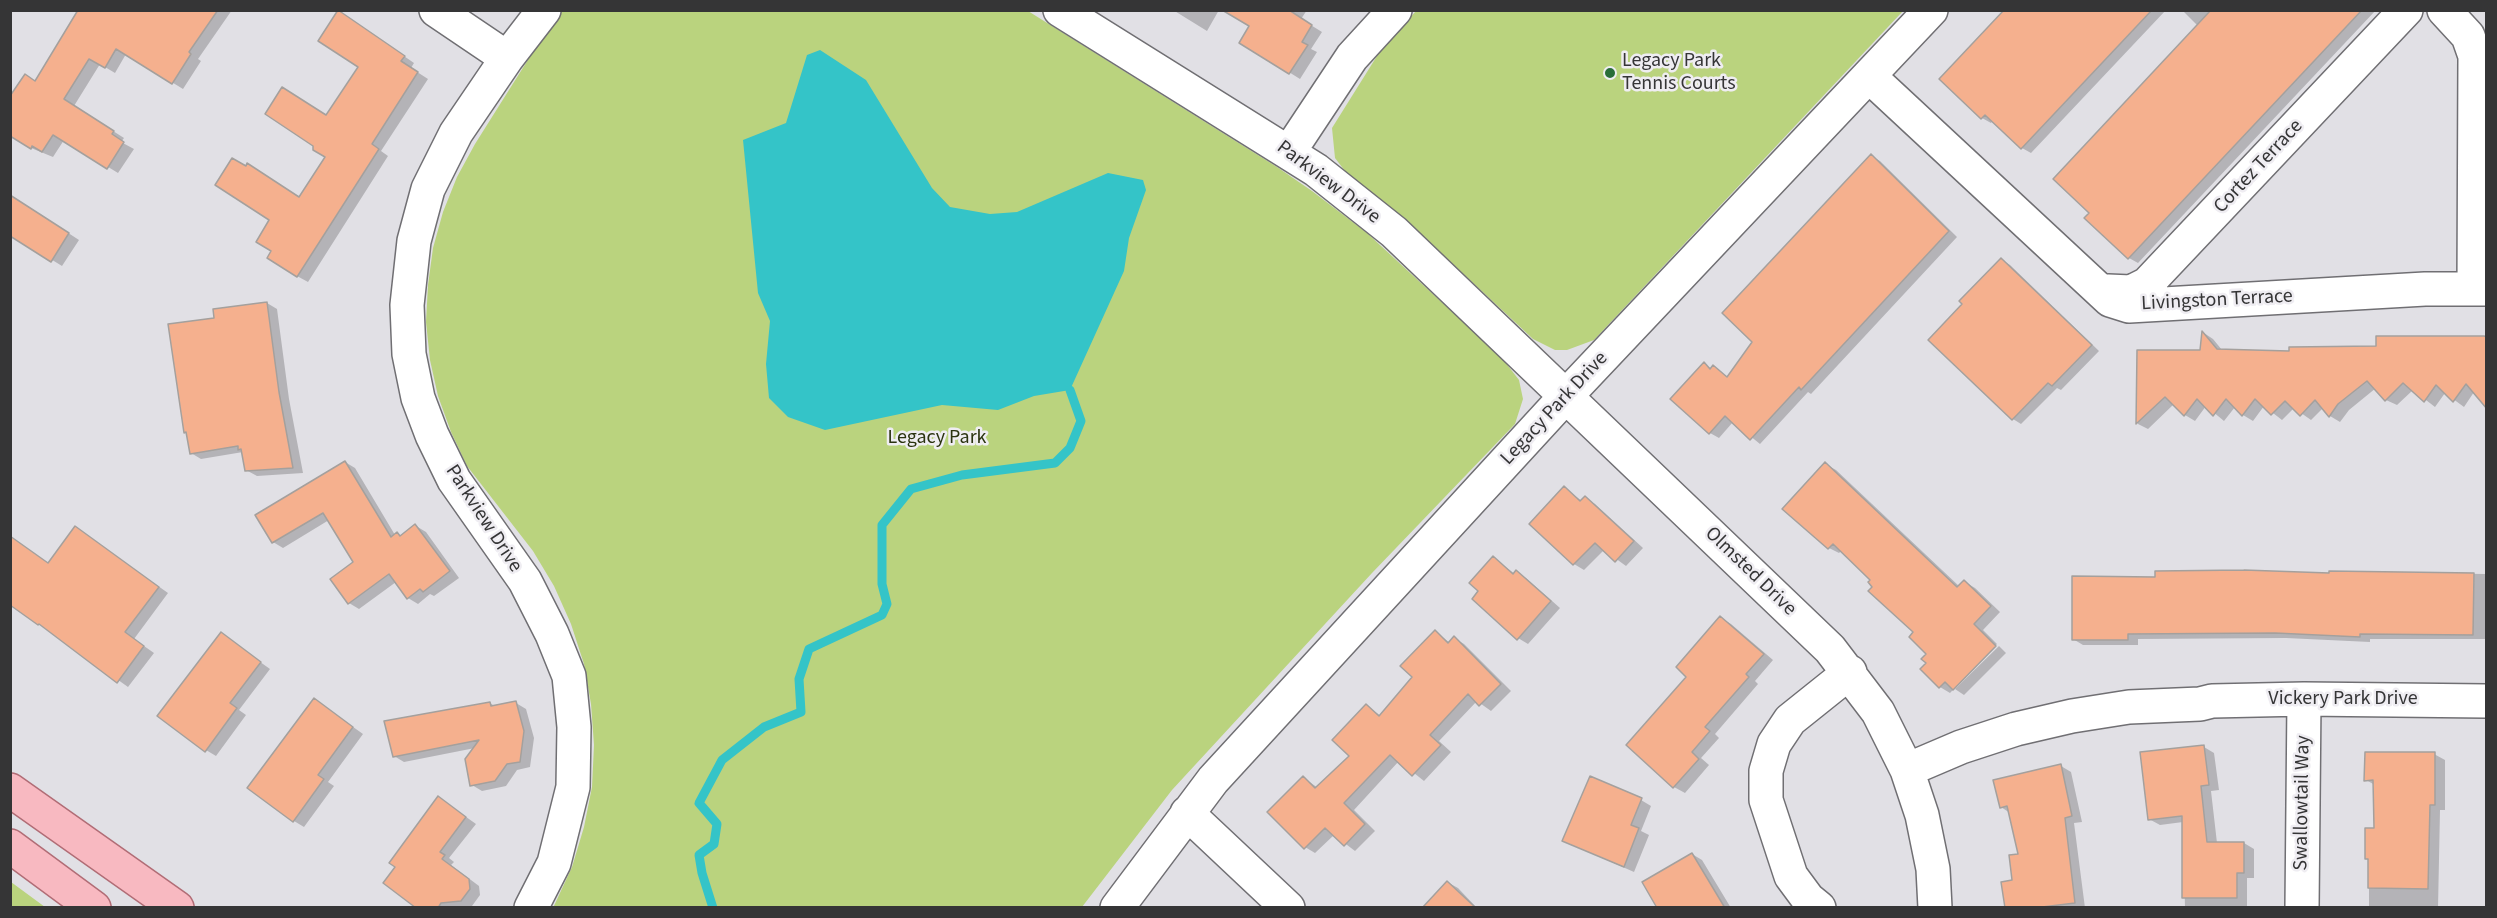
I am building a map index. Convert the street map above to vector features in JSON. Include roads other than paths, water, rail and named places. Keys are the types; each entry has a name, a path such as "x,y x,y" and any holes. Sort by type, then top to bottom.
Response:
{"main road":[{"path":"10,790 177,908"},
{"path":"10,846 94,908"}],"street":[{"path":"436,10 507,58"},
{"name":"Parkview Drive","path":"531,908 554,863 573,787 574,727 569,676 552,634 525,581 454,480 432,435 418,398 409,354 407,305 414,241 428,189 456,133 507,58 544,10"},
{"name":"Parkview Drive","path":"1060,10 1316,170 1394,232 1565,397"},
{"path":"1289,152 1352,57 1395,10"},
{"name":"Legacy Park Drive","path":"1117,908 1213,780 1565,397 1931,10"},
{"name":"Cortez Terrace","path":"2097,288 2114,293 2131,292 2147,284 2406,10"},
{"path":"2444,10 2468,36 2475,56 2480,289"},
{"name":"Livingston Terrace","path":"1869,76 2110,300 2129,306 2426,289 2480,289"},
{"name":"Olmsted Drive","path":"1565,397 1830,649 1850,672 1878,712 1907,770 1924,826 1933,869 1935,908"},
{"path":"1819,908 1808,899 1791,876 1766,800 1766,771 1774,744 1790,720 1850,672"},
{"name":"Vickery Park Drive","path":"1907,770 1961,747 2005,733 2072,716 2129,706 2304,699 2487,701"},
{"name":"Swallowtail Way","path":"2302,908 2304,699"},
{"path":"1187,813 1288,908"}],"water":[{"path":"820,50 866,80 932,188 950,207 990,214 1017,212 1108,173 1143,180 1146,190 1129,238 1124,271 1070,390 1034,396 998,410 942,405 825,430 788,417 769,398 766,364 770,321 758,293 743,140 786,123 807,55"}],"waterway":[{"path":"713,908 699,855 714,844 717,824 699,803 722,760 764,727 801,712 799,679 809,649 882,615 887,604 882,584 882,525 911,489 962,475 1055,463 1070,448 1081,421 1070,390"}],"place":[{"name":"Legacy Park Tennis Courts","path":"1610,73"}],"park label":[{"name":"Legacy Park","path":"937,439"}]}
